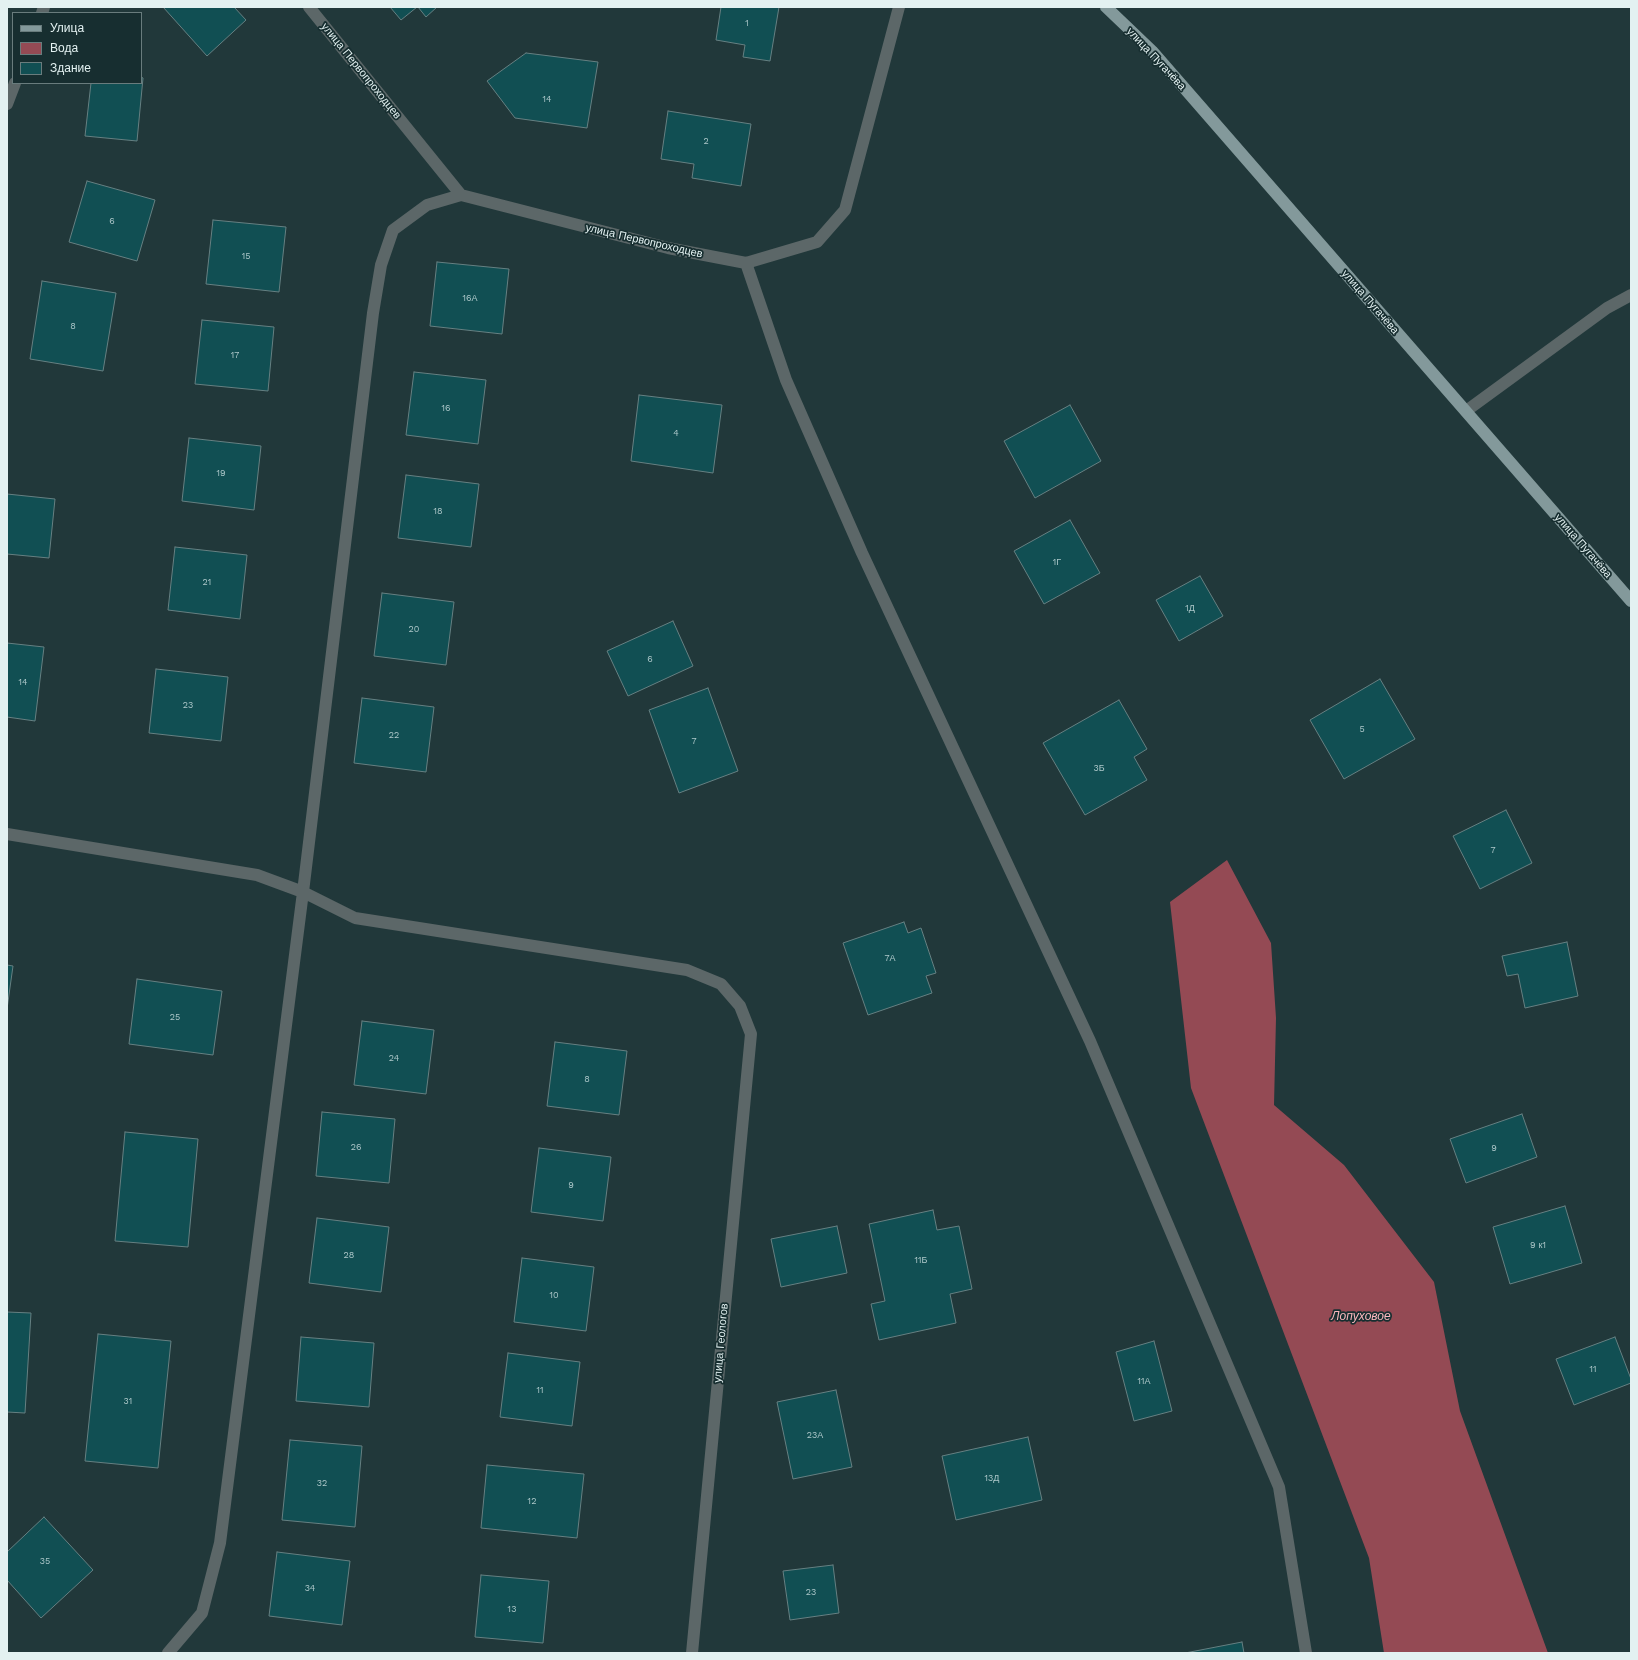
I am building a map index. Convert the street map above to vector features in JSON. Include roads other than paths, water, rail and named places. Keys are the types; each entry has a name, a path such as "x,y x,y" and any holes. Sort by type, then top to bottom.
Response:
{"main road":[{"name":"улица Пугачёва","path":"1106,7 1152,51 1631,601"}],"street":[{"name":"улица Первопроходцев","path":"309,7 461,194 668,248 746,263 817,242 845,210 899,7"},
{"path":"7,104 15,84"},
{"path":"168,1653 202,1613 220,1543 303,892 372,320 381,265 393,230 427,205 461,194"},
{"path":"746,263 786,380 862,553 1090,1040 1279,1487 1306,1653"},
{"path":"1466,411 1606,308 1631,295"},
{"path":"7,834 257,875 303,892"},
{"name":"улица Геологов","path":"303,892 355,918 688,970 722,984 740,1006 751,1034 692,1653"}],"water":[{"name":"Лопуховое","path":"1227,860 1271,943 1276,1018 1274,1105 1344,1165 1434,1282 1460,1411 1548,1653 1384,1653 1369,1558 1191,1088 1170,902"}]}
